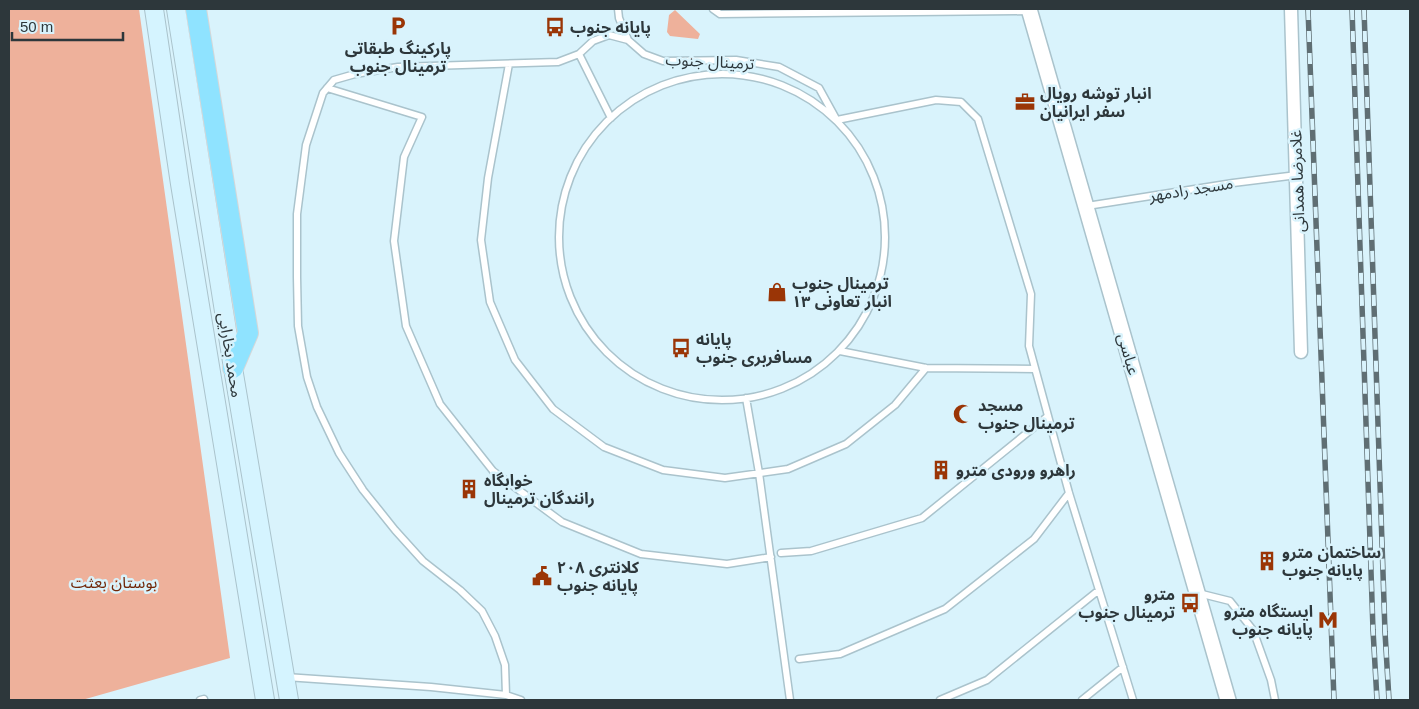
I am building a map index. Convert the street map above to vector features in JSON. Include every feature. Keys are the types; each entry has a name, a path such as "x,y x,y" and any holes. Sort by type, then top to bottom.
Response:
{"highway":[{"path":"196,9 248,333 233,368"}],"main road":[{"name":"محمد بخارایی","path":"154,9 180,184 265,700"},
{"name":"محمد بخارایی","path":"176,9 233,368 289,700"}],"street":[{"name":"غلامرضا همدانی","path":"1291,9 1301,352"},
{"name":"عباسی","path":"1030,10 1228,700"}],"lane":[{"path":"618,9 619,18 628,40"},
{"path":"713,9 720,14 1030,10"},
{"path":"506,695 505,665 495,636 482,611 460,590 423,561 395,530 363,490 338,453 317,407 307,377 298,326 297,214 306,145 323,93 334,80 355,74 398,67 558,62 579,54 592,41 609,35 628,40"},
{"name":"ترمینال جنوب","path":"628,40 644,54 663,60 736,60 779,67 819,88 837,120"},
{"path":"579,54 611,118"},
{"path":"509,64 488,178 480,240 490,302 514,360 554,410 604,447 663,470 725,478 788,468 846,444 896,405 926,368"},
{"path":"724,74 766,80 804,95 837,120 863,154 877,185 880,192 886,234 881,277 878,285 865,316 840,351 812,373 780,389 746,398 704,399 664,389 628,370 597,342 575,307 562,268 559,227 567,187 584,149 611,118 652,90 683,78 724,74"},
{"path":"327,88 422,117 404,157 394,241 406,326 440,404 493,471 562,522 641,554 726,564 771,557"},
{"path":"837,120 936,100 961,102 978,119 1031,294 1029,346 1069,492 1133,700"},
{"name":"مسجد رادمهر","path":"1087,206 1233,183 1297,176"},
{"path":"840,351 926,368 1036,368"},
{"path":"746,398 759,473 790,700"},
{"path":"781,552 811,552 922,518 1048,416"},
{"path":"799,659 840,654 945,609 1034,539 1069,492"},
{"path":"940,700 987,680 1099,590"},
{"path":"1198,593 1230,601 1253,630 1271,680 1275,700"},
{"path":"1082,700 1123,667"},
{"path":"285,676 431,687 506,695 521,700"}],"green space":[{"name":"بوستان بعثت","path":"9,9 139,9 230,658 82,700 9,700"},
{"path":"675,10 700,34 698,39 670,36 667,32 669,15"}],"railway":[{"path":"1308,9 1334,700"},
{"path":"1352,9 1377,700"},
{"path":"1364,9 1385,632 1389,700"}],"place":[{"name":"پارکینگ طبقاتی ترمینال جنوب","path":"398,26"},
{"name":"پایانه جنوب","path":"555,27"},
{"name":"انبار توشه رویال سفر ایرانیان","path":"1025,102"},
{"name":"ترمینال جنوب انبار تعاونی ۱۳","path":"777,292"},
{"name":"پایانه مسافربری جنوب","path":"681,348"},
{"name":"مسجد ترمینال جنوب","path":"963,414"},
{"name":"راهرو ورودی مترو","path":"941,470"},
{"name":"خوابگاه رانندگان ترمینال","path":"469,489"},
{"name":"ساختمان مترو پایانه جنوب","path":"1267,561"},
{"name":"کلانتری ۲۰۸ پایانه جنوب","path":"542,576"},
{"name":"مترو ترمینال جنوب","path":"1190,603"},
{"name":"ایستگاه مترو پایانه جنوب","path":"1328,620"}]}
